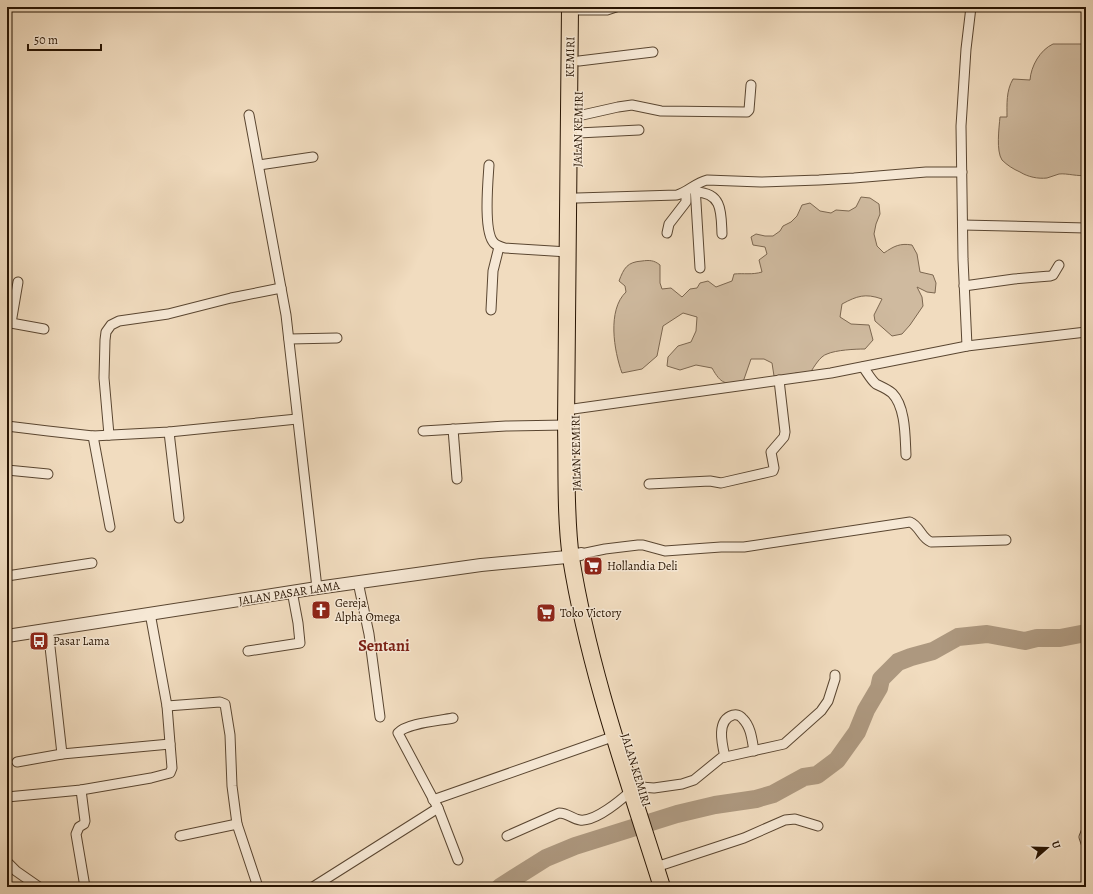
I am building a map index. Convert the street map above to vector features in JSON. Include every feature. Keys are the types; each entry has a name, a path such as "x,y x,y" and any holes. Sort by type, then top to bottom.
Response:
{"highway":[{"name":"JALAN KEMIRI","path":"569,415 568,252 579,61 576,8"},
{"name":"KEMIRI","path":"575,110 576,8"},
{"name":"JALAN KEMIRI","path":"575,110 578,133 577,198 567,493 584,628 615,736 637,792"},
{"name":"JALAN KEMIRI","path":"576,555 637,792 660,866 662,887"},
{"name":"JALAN KEMIRI","path":"660,866 672,887"}],"street":[{"path":"576,8 607,10 616,7"},
{"path":"967,346 964,286 961,126 963,81 971,7"},
{"path":"579,61 653,52"},
{"path":"575,110 632,105 661,111 747,112 750,105 750,85"},
{"path":"249,115 281,288 289,340 317,588"},
{"path":"578,133 639,130"},
{"path":"259,165 313,157"},
{"path":"489,164 487,213 489,233 494,243 498,247 568,252"},
{"path":"667,233 669,224 686,202 692,190 700,182 707,180 761,182 854,178 926,172 962,172"},
{"path":"692,190 700,268"},
{"path":"577,198 677,195 692,190 715,198 721,212 722,234"},
{"path":"963,225 1086,228"},
{"path":"491,310 493,271 498,247"},
{"path":"964,286 1050,276 1053,275 1059,265"},
{"path":"18,282 9,324 44,329"},
{"path":"109,435 104,378 104,340 106,332 111,325 119,321 168,314 231,298 281,288"},
{"path":"423,431 506,426 779,380 831,373 967,346 1086,332"},
{"path":"289,340 337,338"},
{"path":"863,367 875,383 893,394 898,403 904,421 906,455"},
{"path":"649,484 710,481 721,483 773,471 772,448 784,437 785,432 779,380"},
{"path":"7,426 93,436 169,432 297,419"},
{"path":"453,429 457,479"},
{"path":"169,432 179,518"},
{"path":"93,436 110,527"},
{"path":"7,470 48,474"},
{"path":"576,555 605,549 638,545 665,551 744,547 910,522 916,526 925,539 931,542 1006,540"},
{"name":"JALAN PASAR LAMA","path":"7,636 292,591 481,565 576,555"},
{"path":"7,576 92,563"},
{"path":"358,582 369,634 380,717"},
{"path":"248,651 300,643 292,591"},
{"path":"7,797 81,790 169,774 172,768 167,706 150,613"},
{"path":"48,629 62,754"},
{"path":"507,836 559,813 568,814 578,820 589,819 637,792 682,784 694,780 721,758 784,744 812,720 828,702 835,679 834,675"},
{"path":"167,706 220,702 225,704 230,735 232,786 237,824 258,887"},
{"path":"725,757 722,744 722,726 728,717 735,714 740,715 750,730 754,751"},
{"path":"453,718 414,726 398,733 438,808 458,860"},
{"path":"433,800 615,736"},
{"path":"17,762 62,754 170,744"},
{"path":"81,790 85,821 84,824 79,827 76,834 85,887"},
{"path":"313,887 438,808"},
{"path":"660,866 744,838 785,820 796,820 818,826"},
{"path":"180,836 237,824"},
{"path":"1086,832 1084,837 1086,843"},
{"path":"7,862 9,866 39,887"}],"shaded area":[{"path":"1053,44 1086,44 1086,175 1080,176 1059,174 1047,178 1033,177 1023,174 1010,167 1002,160 1000,156 998,139 1000,117 1007,117 1007,98 1013,79 1030,80 1032,69 1040,54"},
{"path":"861,197 870,198 879,204 880,214 874,234 877,246 884,253 904,244 912,245 917,254 920,272 933,275 936,283 935,293 927,292 917,287 922,297 923,306 902,334 892,336 875,321 874,315 882,299 871,296 857,297 842,304 840,317 851,324 869,325 873,340 865,349 846,350 824,355 817,362 810,373 796,373 787,376 774,376 772,363 764,359 751,359 743,382 728,383 721,380 712,368 696,365 680,370 667,366 668,357 678,346 691,342 696,331 697,317 683,313 663,326 657,356 642,369 622,373 615,342 614,320 616,309 626,292 625,286 619,281 629,264 647,260 658,263 660,265 660,283 662,289 671,288 682,297 690,289 697,288 700,283 708,281 716,287 732,281 734,274 751,274 762,272 759,260 767,254 765,247 753,245 751,237 756,234 773,236 780,231 783,226 791,222 797,216 802,205 810,203 820,211 831,213 836,210 849,211 856,207"}],"waterway":[{"path":"500,887 546,858 575,846 677,814 715,805 756,799 773,794 804,777 817,775 837,760 857,732 866,710 879,688 881,679 898,662 933,651 958,637 987,634 1025,641 1037,638 1060,638 1086,633"}],"place":[{"name":"Hollandia Deli","path":"593,566"},
{"name":"Gereja Alpha Omega","path":"321,610"},
{"name":"Toko Victory","path":"546,613"},
{"name":"Pasar Lama","path":"39,641"}],"district":[{"name":"Sentani","path":"384,646"}]}
